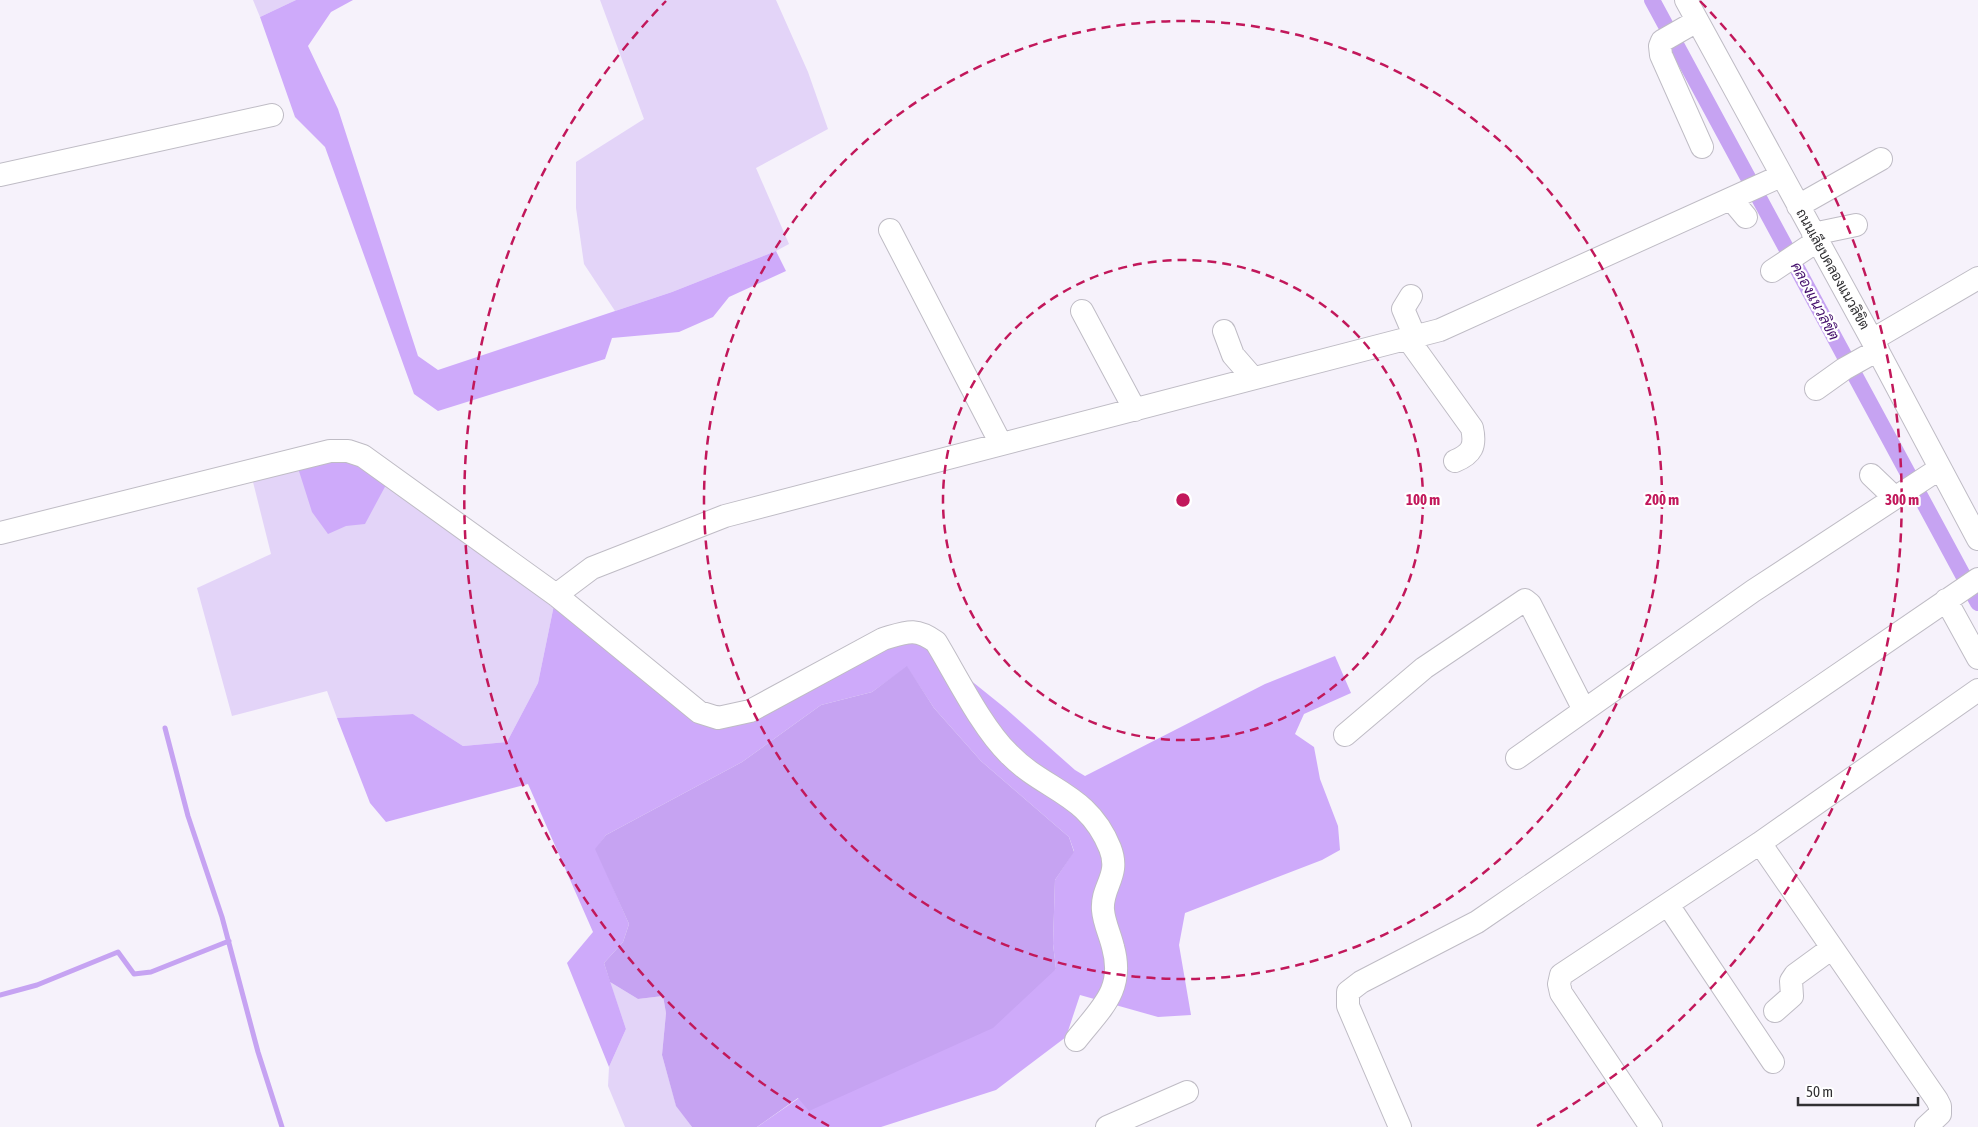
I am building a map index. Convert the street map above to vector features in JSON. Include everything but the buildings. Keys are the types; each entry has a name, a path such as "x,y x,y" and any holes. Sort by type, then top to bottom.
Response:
{"street":[{"name":"ถนนเลียบคลองแนวลิขิต","path":"1686,0 1690,25 1773,180 1798,206 1811,241 1872,349 1934,472 1978,538"},
{"path":"1690,25 1662,41 1660,46 1661,55 1702,147"},
{"path":"0,175 272,115"},
{"path":"1798,206 1881,159"},
{"path":"556,595 592,568 725,516 1253,378 1410,323 1460,322 1773,180"},
{"path":"1736,196 1746,217"},
{"path":"1777,267 1811,241 1856,225"},
{"path":"890,230 1001,444"},
{"path":"1816,390 1872,349 1978,278"},
{"path":"1082,311 1135,410"},
{"path":"1410,323 1472,428 1474,439 1472,449 1466,456 1455,461"},
{"path":"1224,331 1233,355 1253,378"},
{"path":"0,533 330,451 348,451 368,460 556,595 699,712 718,718 750,711 883,639 906,632 923,633 936,642 996,739 1009,754 1026,768 1083,807 1097,824 1110,849 1114,871 1105,894 1103,908 1117,969 1115,988 1076,1040"},
{"path":"1517,758 1753,592 1898,494 1934,472"},
{"path":"1871,475 1898,494"},
{"path":"1400,1127 1348,1006 1348,992 1361,982 1477,922 1978,579"},
{"path":"1951,597 1978,658"},
{"path":"1345,735 1424,668 1525,600 1530,604 1584,710"},
{"path":"1652,1127 1561,993 1559,984 1561,976 1760,843 1978,690"},
{"path":"1760,843 1937,1100 1940,1114 1926,1127"},
{"path":"1668,905 1773,1062"},
{"path":"1775,1011 1792,996 1791,981 1796,974 1832,948"},
{"path":"1107,1127 1187,1092"}],"shaded area":[{"path":"253,0 296,0 260,17"},
{"path":"296,0 353,0 331,12 308,46 338,109 418,356 438,370 672,292 776,251 786,271 729,297 713,317 679,332 612,338 605,359 438,411 414,394 325,147 295,117 260,17"},
{"path":"600,0 776,0 808,72 828,129 756,168 789,244 776,251 672,292 615,311 584,264 576,208 576,162 644,119"},
{"path":"332,460 356,463 554,605 538,683 507,742 463,746 413,714 337,718 327,691 232,716 197,588 271,554 252,478"},
{"path":"332,460 356,463 387,483 365,524 346,526 328,534 312,512 298,468"},
{"path":"554,605 734,725 883,645 923,642 1005,708 1075,770 1085,776 1265,684 1335,656 1351,693 1304,714 1295,734 1314,747 1320,779 1338,826 1340,850 1322,860 1185,913 1179,945 1191,1015 1158,1017 1080,995 1066,1037 996,1090 881,1127 757,1127 799,1098 1056,969 1053,944 1055,880 1074,851 1069,837 981,761 934,708 907,667 872,692 821,705 742,762 606,835 596,849 629,924 623,942 604,963 626,1029 609,1067 567,963 593,932 528,784 386,822 370,803 337,718 413,714 463,746 507,742 538,683"},
{"path":"907,666 934,708 981,761 1069,837 1074,852 1055,880 1053,944 1056,969 993,1028 809,1111 798,1098 757,1127 692,1127 676,1106 662,1055 666,1013 663,996 638,999 610,982 604,963 623,942 629,924 595,849 606,835 742,762 821,705 872,692"},
{"path":"610,982 638,999 663,996 666,1013 662,1055 676,1105 692,1127 625,1127 608,1086 609,1067 626,1029"}],"waterway":[{"name":"คลองแนวลิขิต","path":"1652,0 1978,603"},
{"path":"165,728 188,816 222,917 258,1052 282,1127"},
{"path":"0,995 37,985 118,952 134,974 151,972 229,941"}]}
